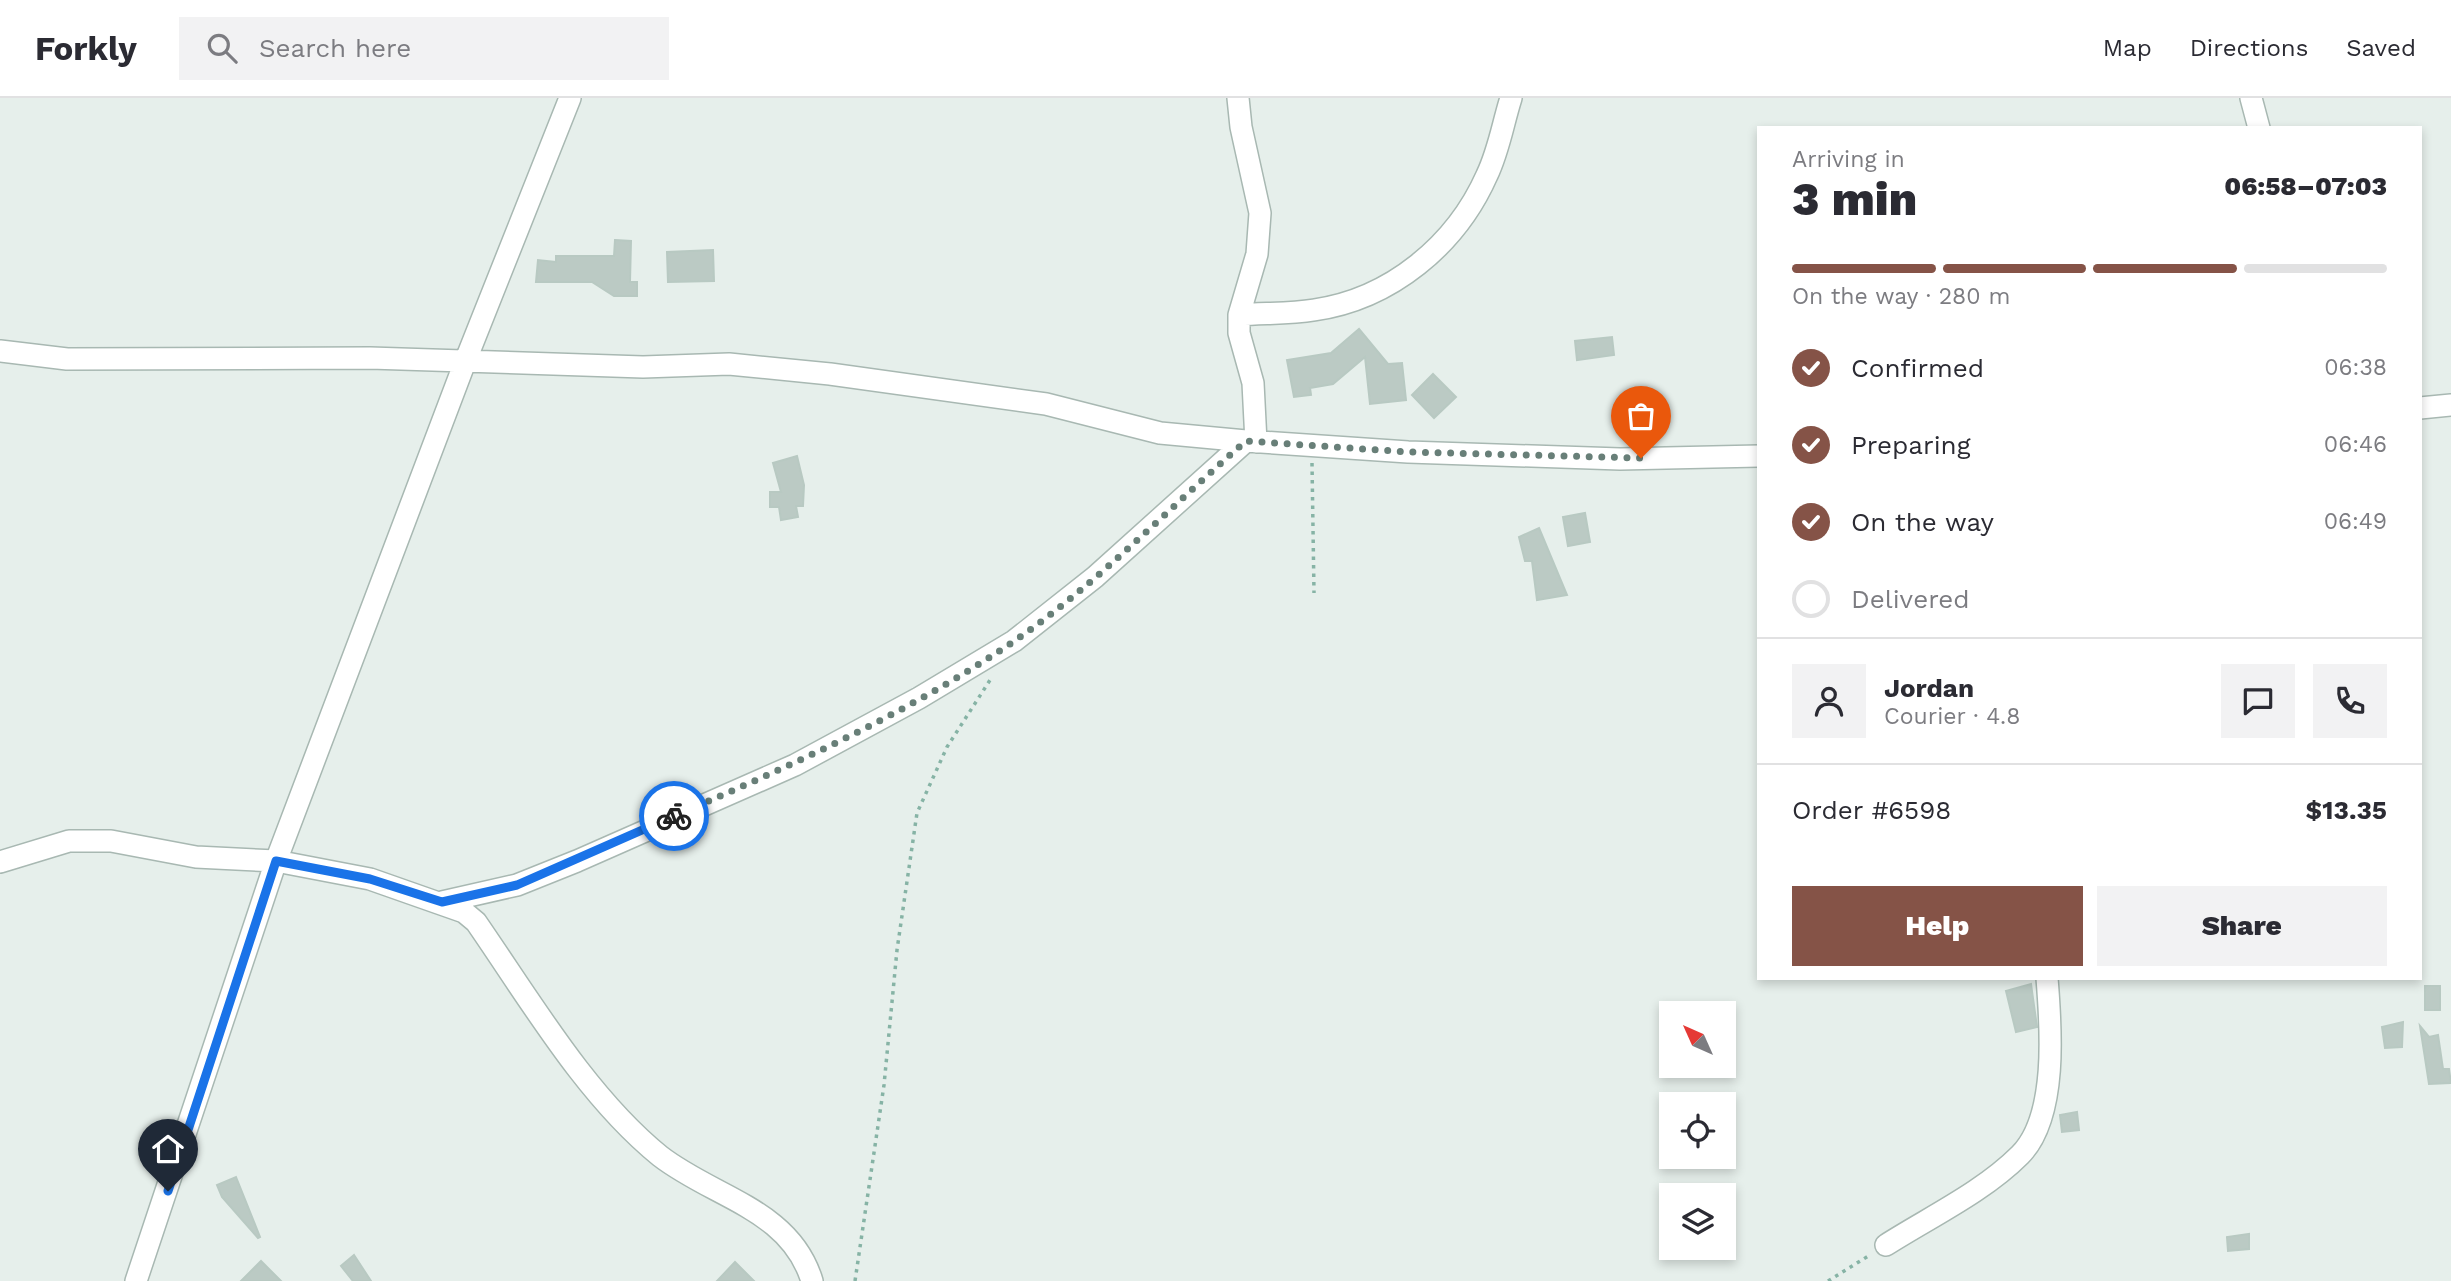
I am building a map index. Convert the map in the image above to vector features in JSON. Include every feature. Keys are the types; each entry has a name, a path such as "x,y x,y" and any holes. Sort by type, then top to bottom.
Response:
{"street":[{"path":"136,1281 276,861 465,362 570,98"},
{"path":"442,902 517,885 577,861 795,765 919,698 1014,641 1095,577 1251,441 1253,383 1239,333 1239,315 1261,233 1258,202 1241,127 1238,98"},
{"path":"1239,315 1293,312 1336,305 1385,285 1428,258 1456,227 1487,175 1511,98"},
{"path":"2251,98 2258,126"},
{"path":"0,351 67,359 370,358 643,367 729,364 830,374 1046,404 1160,433 1408,452 1582,458 1757,456"},
{"path":"2422,408 2451,405"},
{"path":"0,862 69,841 111,841 196,857 276,861 370,879 442,902 476,922 571,1057 628,1127 663,1157 773,1223 792,1240 805,1259 812,1281"},
{"path":"1886,1245 1991,1179 2022,1153 2040,1119 2050,1068 2047,980"}],"path":[{"path":"1311,443 1314,593"},
{"path":"855,1281 884,1085 897,950 917,813 947,747 993,674"},
{"path":"1828,1281 1886,1245"}],"building":[{"path":"615,240 631,241 630,282 637,282 637,296 614,296 592,282 536,282 538,260 556,262 556,256 614,256"},
{"path":"713,250 714,281 668,282 667,252"},
{"path":"1359,329 1388,364 1402,363 1406,400 1370,404 1365,357 1333,384 1310,388 1311,395 1294,397 1287,360 1331,353"},
{"path":"1612,337 1614,355 1577,360 1575,341"},
{"path":"1433,374 1456,397 1434,418 1412,395"},
{"path":"797,456 804,485 803,506 796,506 798,517 781,520 779,507 770,507 770,492 781,492 773,463"},
{"path":"1585,513 1590,542 1568,546 1563,517"},
{"path":"1539,528 1567,595 1537,600 1532,561 1525,561 1519,537"},
{"path":"2031,984 2037,1027 2016,1032 2006,991"},
{"path":"2425,986 2440,986 2440,1010 2425,1010"},
{"path":"2403,1022 2402,1047 2385,1048 2382,1027"},
{"path":"2420,1026 2429,1037 2438,1035 2443,1069 2449,1069 2451,1083 2429,1084"},
{"path":"2077,1112 2079,1130 2062,1132 2060,1115"},
{"path":"236,1177 260,1237 258,1238 222,1197 217,1185"},
{"path":"2249,1234 2249,1249 2228,1251 2227,1237"},
{"path":"354,1255 371,1281 353,1281 341,1266"},
{"path":"261,1261 281,1281 241,1281"},
{"path":"735,1262 754,1281 717,1281"}],"way so far":[{"path":"674,816 795,765 919,698 1014,641 1095,577 1246,441 1311,443 1408,452 1641,458"}],"route":[{"path":"168,1191 276,861 370,879 442,902 517,885 577,861 674,816"}]}
